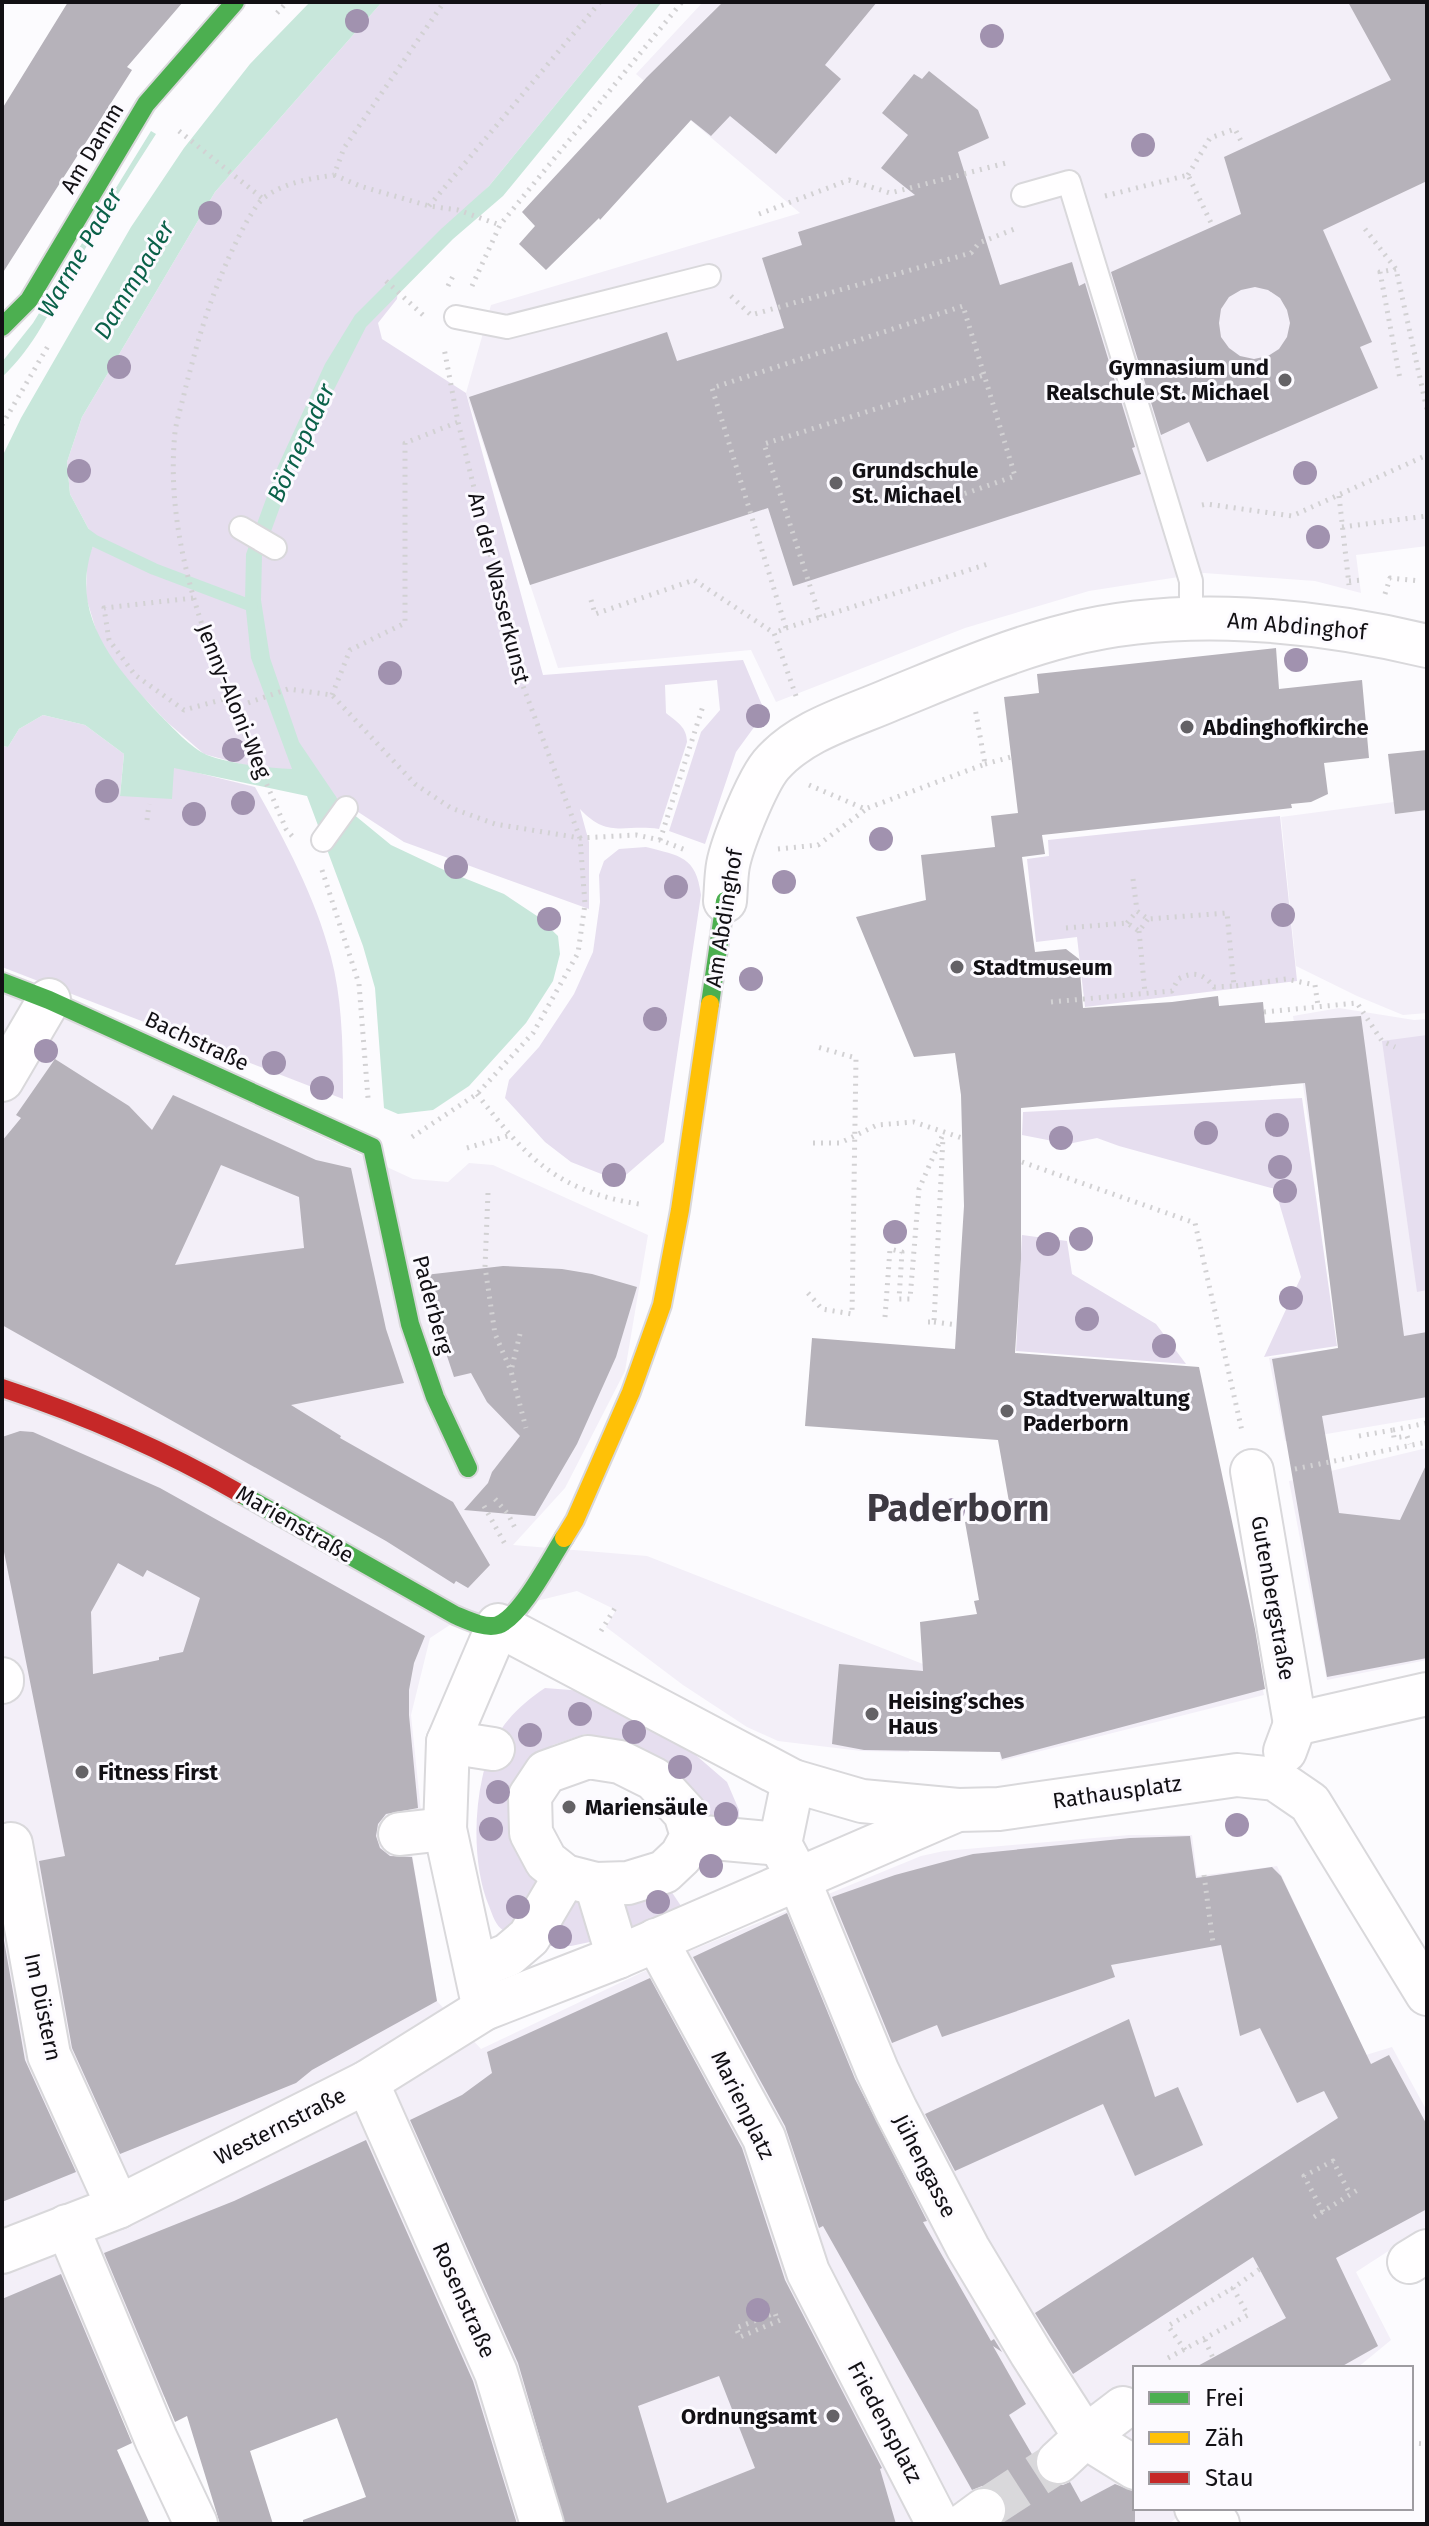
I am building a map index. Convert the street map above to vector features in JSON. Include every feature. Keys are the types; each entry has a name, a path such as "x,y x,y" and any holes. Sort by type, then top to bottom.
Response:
{"street":[{"name":"Am Damm","path":"2,327 29,300 146,104 235,2"},
{"name":"Am Abdinghof","path":"498,1625 513,1614 581,1507 631,1392 662,1305 680,1210 726,884 755,794 769,767 791,745 816,731 967,668 1067,635 1132,623 1191,617 1347,628 1427,646"},
{"name":"Bachstraße","path":"2,982 49,1000 372,1147"},
{"path":"2,1080 49,1000"},
{"name":"Paderberg","path":"372,1147 410,1324 435,1397 468,1468"},
{"name":"Marienstraße","path":"2,1388 45,1402 194,1467 455,1615 478,1624 498,1625"},
{"name":"Gutenbergstraße","path":"1271,1470 1295,1724"},
{"path":"498,1625 793,1781 862,1801 958,1810 789,1861 702,1920 618,1957 484,2009 445,1829 454,1727 498,1625"},
{"path":"1275,1779 1295,1724 1427,1694"},
{"path":"454,1727 523,1762 588,1757 620,1762 654,1779 685,1813 692,1836 681,1856 664,1872 628,1883 580,1880 546,1861 531,1833 530,1796 523,1762"},
{"name":"Rathausplatz","path":"958,1810 999,1809 1237,1775 1275,1779 1310,1803 1407,1925 1427,1994"},
{"path":"789,1861 793,1781"},
{"path":"400,1834 445,1829"},
{"path":"692,1836 789,1861"},
{"name":"Im Düstern","path":"11,1844 49,2055 118,2207"},
{"name":"Jühengasse","path":"789,1861 877,2070 1072,2449 1133,2467"},
{"path":"664,1872 702,1920"},
{"path":"580,1880 618,1957"},
{"path":"476,1968 508,1955 529,1937 580,1880"},
{"name":"Marienplatz","path":"656,1940 764,2138 808,2272 827,2312"},
{"name":"Westernstraße","path":"2,2252 118,2207 367,2082 484,2009"},
{"name":"Rosenstraße","path":"367,2082 496,2373 542,2524"},
{"path":"67,2226 156,2439 196,2524"},
{"name":"Friedensplatz","path":"827,2312 938,2524"},
{"path":"1072,2449 1123,2408"},
{"path":"1199,2510 1218,2524"}],"lane":[{"path":"1023,195 1069,182 1191,581 1191,617"},
{"path":"456,317 507,327 709,276"},
{"path":"241,528 275,548"},
{"path":"318,850 346,808"}],"path":[{"path":"334,175 344,148 444,2"},
{"path":"429,206 600,2"},
{"name":"An der Wasserkunst","path":"372,1147 411,1138 477,1094 533,1033 578,953 585,904 580,838 520,678 458,422 441,333 456,317 500,225 682,2"},
{"path":"1076,204 1188,175 1210,138 1235,129 1241,141"},
{"path":"184,135 262,198 293,182 334,175 360,186 429,206 458,210 500,225"},
{"path":"759,214 849,180 890,193 1015,161"},
{"path":"1188,175 1213,227"},
{"name":"Jenny-Aloni-Weg","path":"262,198 220,278 200,329 175,431 175,515 193,597 228,698 258,759 286,829 295,839"},
{"path":"1365,229 1396,269 1427,410"},
{"path":"709,276 751,315 971,253"},
{"path":"1396,269 1380,272 1400,379"},
{"path":"386,281 423,315"},
{"path":"786,628 712,388 963,306 1015,476 958,496"},
{"path":"820,617 764,444 984,375"},
{"path":"332,695 350,650 405,623 405,443 458,422"},
{"path":"1171,514 1207,504 1292,516 1427,455"},
{"path":"1339,496 1349,583 1362,580"},
{"path":"1342,527 1427,516"},
{"path":"774,633 991,563"},
{"path":"1383,600 1390,578 1421,581"},
{"path":"591,600 595,614 694,580 774,633 795,693"},
{"path":"193,597 104,608 109,640 135,675 184,710 228,698"},
{"path":"967,668 985,764"},
{"path":"233,708 288,689 332,695 415,784 451,808 495,824 580,838 636,835 660,840 726,884"},
{"path":"660,840 703,706"},
{"path":"818,845 865,809 1011,757"},
{"path":"769,767 865,809"},
{"path":"147,820 149,804"},
{"path":"318,850 359,984 372,1147"},
{"path":"1133,879 1137,911 1148,919 1227,913 1234,986"},
{"path":"1127,923 1137,911"},
{"path":"1145,993 1139,931 1148,919"},
{"path":"1066,928 1127,923 1139,931"},
{"path":"1051,1002 1172,991 1178,979 1190,973 1205,976 1214,987 1286,979 1315,985 1318,1006"},
{"path":"1264,1012 1357,1003 1382,1041 1395,1047"},
{"path":"808,1293 822,1309 852,1314 856,1058 814,1046"},
{"path":"477,1094 529,1155 563,1182 592,1195 616,1200"},
{"path":"813,1143 840,1143 877,1125 914,1122 962,1138"},
{"path":"885,1317 890,1249 902,1252 899,1299 910,1299 919,1189 944,1132"},
{"path":"944,1132 931,1322 957,1325"},
{"path":"467,1148 511,1135"},
{"path":"1022,1162 1195,1223 1271,1470 1427,1442"},
{"path":"488,1193 485,1267 495,1334 511,1371 526,1428"},
{"path":"511,1371 520,1334"},
{"path":"1359,1436 1427,1423"},
{"path":"1393,1430 1394,1438 1407,1436 1410,1444"},
{"path":"468,1468 508,1514 523,1543 549,1560"},
{"path":"493,1526 502,1540"},
{"path":"1204,1875 1213,1943"},
{"path":"1323,2212 1304,2176 1333,2161 1350,2194"},
{"path":"1314,2217 1359,2189"},
{"path":"1185,2350 1168,2326 1260,2269"},
{"path":"1168,2358 1248,2315 1233,2288"},
{"path":"776,2316 775,2313 736,2328 740,2337 827,2312"},
{"path":"1205,2340 1213,2358"}],"shaded area":[{"path":"382,2 640,2 489,186 399,274 397,299 378,323 382,339 466,393 543,675 743,660 765,712 736,752 705,844 669,831 701,732 720,710 717,680 665,685 666,713 683,729 687,742 659,829 608,827 580,809 589,842 589,909 404,842 317,785 204,754 167,722 124,677 99,640 86,597 87,561 95,541 70,494 67,462 82,417 215,192"},
{"path":"703,2 1427,2 1427,546 1356,555 1361,593 1315,581 1204,573 1089,591 965,628 776,702 751,650 558,668 466,393 491,305 800,213 636,74"},
{"path":"43,715 85,725 124,754 120,795 174,767 255,787 308,891 331,957 340,1010 343,1099 2,967 2,746 8,747 19,729"},
{"path":"1394,802 1395,814 1427,810 1427,1013 1403,1015 1296,966 1281,817"},
{"path":"1280,816 1297,981 1085,1007 1077,937 1036,942 1027,859 1049,856 1048,840"},
{"path":"646,847 677,856 690,865 699,882 701,895 664,1142 619,1181 571,1162 545,1142 505,1098 509,1080 539,1047 574,994 593,952 600,902 599,875 604,861 619,849"},
{"path":"2,990 413,1179 448,1182 469,1163 493,1165 648,1235 625,1371 565,1488 513,1545 647,1556 951,1675 1217,1474 1264,1695 1001,1761 998,1744 979,1747 978,1752 971,1749 909,1749 909,1752 861,1751 778,1741 747,1727 683,1685 606,1627 616,1610 577,1591 456,1621 430,1638 411,1715 422,1821 410,1842 437,2001 481,2049 668,1960 921,1856 944,1851 1129,1835 1192,1835 1197,1876 1277,1866 1366,2055 1392,2047 1427,2111 1427,2226 1356,2272 1391,2340 1359,2366 1133,2366 1133,2510 1186,2510 1169,2524 377,2524 336,2339 2,2451"},
{"path":"1339,1008 1414,1020 1427,1019 1427,1417 1285,1441 1269,1358 1341,1348 1293,1016"},
{"path":"1427,1035 1427,1290 1417,1292 1382,1041"},
{"path":"1302,1098 1337,1346 1264,1357 1301,1277 1275,1189 1097,1138 1068,1144 1022,1135 1023,1112"},
{"path":"1022,1235 1067,1241 1072,1274 1156,1324 1186,1364 1016,1351"},
{"path":"1427,1448 1427,1660 1327,1680 1289,1481"},
{"path":"545,1688 596,1692 691,1751 727,1782 739,1810 739,1821 716,1824 685,1786 624,1742 585,1734 553,1745 529,1765 544,1881 515,1926 504,1931 492,1913 478,1865 479,1793 491,1749 500,1731 520,1707"},
{"path":"669,1888 681,1906 618,1935 609,1907"},
{"path":"567,1896 594,1906 604,1939 571,1946 548,1946"}],"water":[{"path":"310,2 382,2 215,192 82,417 67,462 70,494 95,541 86,591 91,614 99,636 126,677 182,737 201,752 238,763 292,769 251,658 245,601 246,554 278,466 325,364 355,315 489,186 640,2 662,2 503,196 453,239 366,327 295,466 262,556 261,600 270,658 299,742 341,804 391,845 504,894 537,916 558,936 560,954 553,981 526,1023 469,1086 433,1110 398,1114 384,1108 375,988 363,946 307,796 174,768 172,799 120,796 124,754 85,725 43,715 19,729 8,747 2,746 2,457 21,418 131,227 184,148 250,64"},
{"name":"Warme Pader","path":"151,131 156,134 42,326 24,353 2,377 2,362 33,323"}],"building":[{"path":"68,2 183,2 127,67 132,70 2,274 2,109"},
{"path":"723,2 877,2 825,65 841,79 776,154 730,116 711,136 691,120 600,220 546,270 519,244 535,226 522,212 647,77"},
{"path":"1348,2 1427,2 1427,181 1323,230 1372,342 1360,347 1378,388 1207,462 1189,422 1161,435 1111,272 1241,214 1224,157 1391,80","holes":["1255,287 1268,290 1280,298 1287,310 1290,323 1287,337 1279,349 1268,356 1254,359 1240,356 1221,337 1221,309 1229,297 1241,290"]},
{"path":"929,71 978,110 989,138 958,152 1000,285 1072,262 1079,286 1085,283 1141,474 793,586 768,508 530,585 469,397 667,332 677,361 784,328 762,258 802,245 798,232 915,195 881,168 908,135 882,113 914,74 922,79"},
{"path":"1276,648 1279,689 1362,680 1369,758 1324,763 1328,794 1311,802 1291,804 1292,808 1042,835 1045,854 1022,857 1035,952 1066,949 1079,959 1083,1008 1218,996 1219,1006 1263,1002 1265,1023 1361,1016 1404,1336 1427,1332 1427,1397 1322,1416 1339,1513 1400,1520 1427,1463 1427,1658 1327,1677 1272,1359 1338,1348 1305,1083 1021,1108 1021,1259 1015,1353 1199,1367 1265,1689 1002,1759 1000,1752 864,1750 832,1744 839,1664 923,1671 920,1622 977,1614 974,1601 979,1600 965,1522 1011,1513 998,1440 805,1426 812,1338 955,1349 964,1206 961,1095 955,1053 914,1057 856,917 926,900 921,855 995,847 991,816 1018,813 1004,697 1039,693 1037,674"},
{"path":"1427,750 1427,810 1395,814 1388,754"},
{"path":"55,1059 129,1106 152,1130 173,1095 316,1160 351,1168 386,1329 404,1383 291,1405 340,1438 453,1502 490,1565 468,1588 456,1581 454,1584 386,1541 2,1325 2,1141 21,1118 16,1115","holes":["221,1165 299,1197 304,1248 175,1265"]},
{"path":"503,1266 562,1269 637,1287 616,1357 577,1444 535,1516 464,1510 488,1483 492,1472 520,1436 487,1402 471,1373 454,1377 434,1317 425,1275"},
{"path":"20,1431 33,1432 160,1488 425,1636 414,1663 409,1690 418,1808 386,1814 378,1824 376,1836 380,1848 390,1856 412,1857 437,2001 312,2070 296,2083 120,2154 72,2048 39,1861 65,1856 2,1542 2,1437","holes":["118,1563 143,1577 147,1570 200,1598 183,1652 93,1674 91,1612"]},
{"path":"1190,1836 1196,1878 1272,1867 1281,1876 1371,2064 1389,2055 1427,2125 1427,2209 1336,2258 1378,2346 1343,2366 1198,2366 1286,2318 1253,2257 1073,2374 1035,2313 1338,2118 1324,2091 1297,2103 1260,2028 1240,2036 1221,1945 1111,1965 1115,1977 942,2037 937,2025 892,2043 832,1897 895,1875 973,1854 1130,1838"},
{"path":"787,1913 855,2079 927,2221 923,2222 991,2341 994,2339 1002,2352 993,2346 1026,2404 1009,2415 1035,2455 1035,2467 1040,2478 1052,2485 1070,2482 1081,2502 1115,2484 1133,2491 1135,2524 1003,2524 1008,2508 1004,2496 993,2488 982,2486 972,2490 823,2226 819,2228 785,2126 693,1957"},
{"path":"2,1929 25,2060 76,2172 2,2202"},
{"path":"650,1978 742,2148 785,2280 882,2468 896,2524 565,2524 518,2363 410,2120 462,2095 492,2073 487,2052","holes":["719,2376 755,2468 667,2503 638,2406"]},
{"path":"1129,2019 1155,2097 1178,2087 1203,2145 1135,2176 1103,2104 955,2171 925,2114"},
{"path":"366,2140 473,2381 517,2524 303,2524 303,2520 366,2497 337,2418 250,2451 273,2524 220,2524 187,2416 175,2422 104,2253 234,2201"},
{"path":"61,2274 132,2443 117,2450 150,2524 2,2524 2,2299"}],"waterway":[{"path":"84,533 154,569 252,606"}],"tunnel":[{"path":"984,2510 1058,2462"}],"traffic: fast":[{"path":"2,327 29,300 146,104 235,2"},
{"path":"710,1004 725,901"},
{"path":"2,982 49,1000 372,1147 410,1324 435,1397 468,1468"},
{"path":"241,1494 455,1615 487,1626 498,1625 516,1611 564,1538"}],"traffic: slow":[{"path":"564,1538 575,1520 631,1392 662,1305 680,1210 710,1004"}],"traffic: jam":[{"path":"2,1388 124,1435 241,1494"}],"place":[{"name":"Gymnasium und Realschule St. Michael","path":"1285,380"},
{"name":"Grundschule St. Michael","path":"836,483"},
{"name":"Abdinghofkirche","path":"1187,727"},
{"name":"Stadtmuseum","path":"957,967"},
{"name":"Stadtverwaltung Paderborn","path":"1007,1411"},
{"name":"Heising’sches Haus","path":"872,1714"},
{"name":"Fitness First","path":"82,1772"},
{"name":"Mariensäule","path":"569,1807"},
{"name":"Ordnungsamt","path":"833,2416"}],"district":[{"name":"Paderborn","path":"958,1508"}],"water label":[{"name":"Dammpader","path":"134,280"},
{"name":"Börnepader","path":"301,443"}]}
